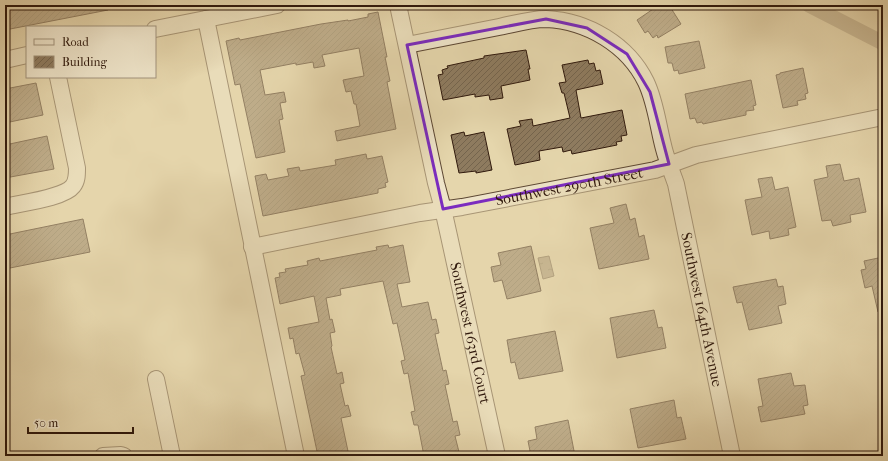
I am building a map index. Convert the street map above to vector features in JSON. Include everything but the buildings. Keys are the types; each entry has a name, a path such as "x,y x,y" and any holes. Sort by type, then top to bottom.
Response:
{"street":[{"path":"156,29 277,5"},
{"name":"Southwest 163rd Court","path":"398,5 497,456"},
{"path":"206,19 296,456"},
{"name":"Southwest 164th Avenue","path":"407,45 546,19 577,24 590,29 621,48 632,60 647,83 653,100 664,150 676,184 732,456"},
{"path":"5,60 26,55"},
{"path":"5,207 61,195 69,191 75,185 77,168 58,78"},
{"name":"Southwest 290th Street","path":"252,247 420,213 462,207 655,170 696,155 883,117"},
{"path":"156,379 172,456"},
{"path":"103,456 124,456"}],"highlighted area":[{"path":"546,19 587,28 627,54 650,92 669,164 443,209 407,45"}],"water":[{"path":"549,256 554,276 543,279 538,258"}],"waterway":[{"path":"809,5 883,43"}]}
